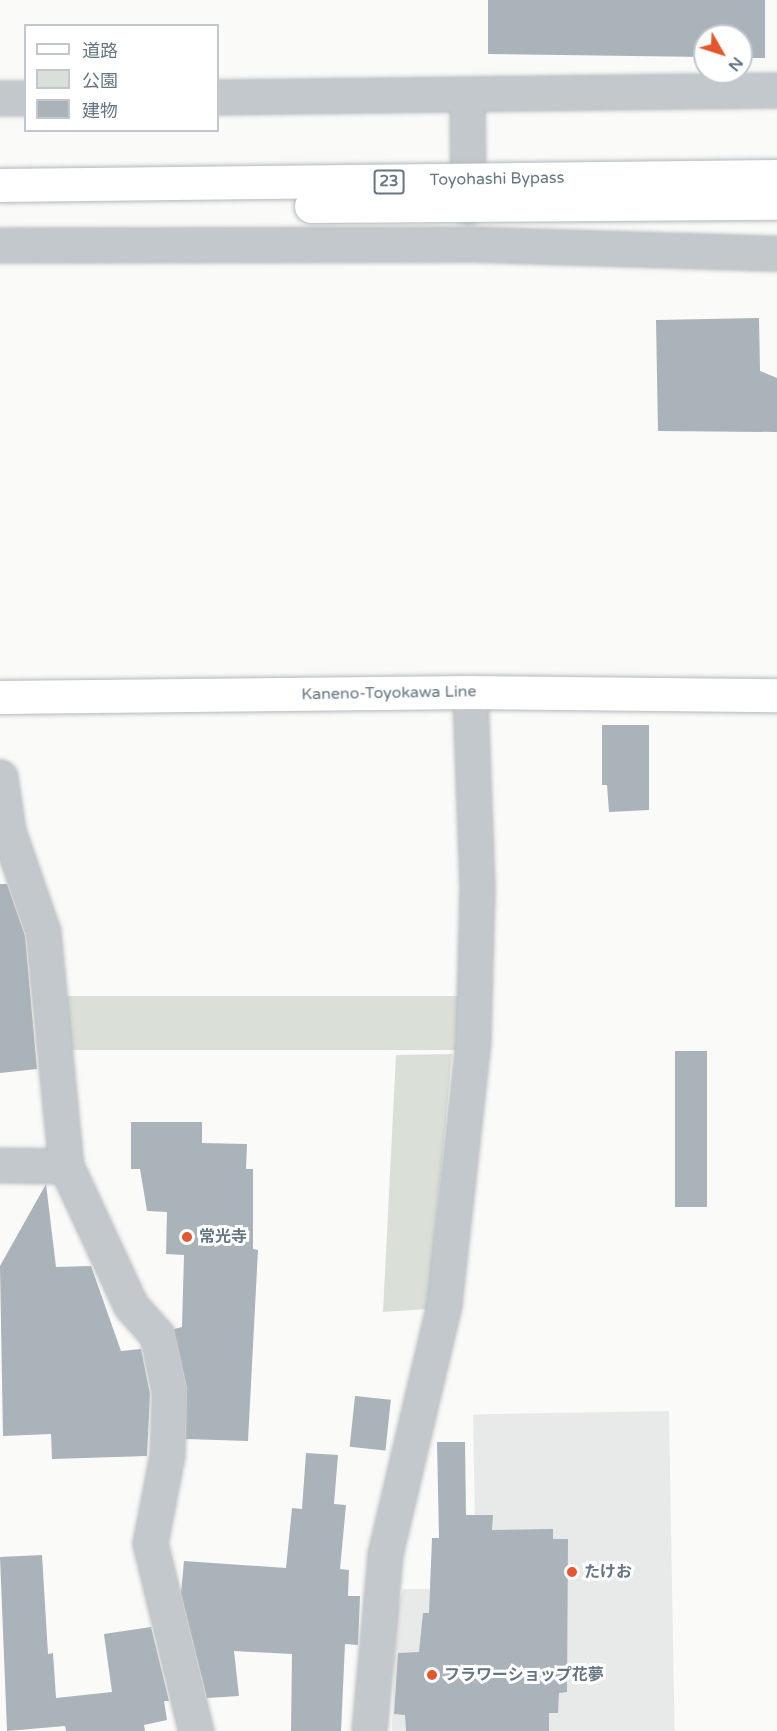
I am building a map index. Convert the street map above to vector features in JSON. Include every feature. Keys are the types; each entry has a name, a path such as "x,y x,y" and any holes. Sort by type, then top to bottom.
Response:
{"main road":[{"name":"Toyohashi Bypass","path":"0,185 777,176"},
{"name":"Toyohashi Bypass","path":"0,208 777,203"},
{"name":"Kaneno-Toyokawa Line","path":"0,697 470,692 777,695"}],"street":[{"path":"219,97 777,90"},
{"path":"467,95 468,244"},
{"path":"0,98 24,98"},
{"path":"0,245 468,244 777,253"},
{"path":"369,1731 385,1554 444,1304 471,1063 477,887 470,692"},
{"path":"0,777 8,831 43,932 66,1166 131,1306 157,1335 168,1413 167,1455 150,1543 196,1731"},
{"path":"0,1165 66,1166"}],"shaded area":[{"name":"たけお","path":"669,1411 675,1731 479,1731 473,1414"},
{"name":"フラワーショップ花夢","path":"403,1589 470,1589 471,1731 392,1731 395,1618"}],"green space":[{"path":"65,996 459,996 459,1050 65,1050"},
{"path":"452,1054 428,1309 383,1312 396,1055"}],"building":[{"path":"488,0 765,0 765,58 753,58 753,24 693,24 693,57 488,54"},
{"path":"759,318 760,371 777,378 777,432 658,431 656,320"},
{"path":"602,725 649,725 649,810 609,812 607,785 602,785"},
{"path":"0,884 7,884 25,936 37,1069 0,1073"},
{"path":"675,1051 707,1051 707,1207 675,1207"},
{"path":"131,1122 202,1122 202,1143 247,1144 246,1169 253,1169 253,1249 258,1250 248,1441 186,1439 187,1388 174,1329 182,1327 184,1255 166,1254 167,1212 147,1211 140,1169 131,1169"},
{"path":"46,1184 56,1267 91,1266 121,1351 141,1349 150,1394 147,1456 52,1459 51,1434 3,1436 0,1266"},
{"path":"355,1396 391,1400 385,1450 350,1447"},
{"path":"437,1442 465,1442 466,1515 493,1515 492,1530 553,1529 553,1539 568,1539 567,1692 559,1693 558,1713 549,1713 549,1731 406,1731 405,1715 394,1714 398,1653 419,1652 423,1613 429,1613 432,1538 439,1538"},
{"path":"306,1453 338,1455 334,1504 346,1505 340,1569 349,1570 348,1596 360,1596 358,1645 345,1644 341,1731 291,1731 292,1654 234,1651 239,1696 207,1698 181,1593 184,1561 286,1568 292,1508 302,1509"},
{"path":"42,1555 48,1654 53,1653 56,1698 112,1692 104,1634 151,1627 169,1701 164,1701 167,1720 144,1725 145,1731 66,1731 65,1726 7,1731 0,1557"}],"place":[{"name":"常光寺","path":"187,1237"},
{"name":"たけお","path":"572,1572"},
{"name":"フラワーショップ花夢","path":"432,1675"}]}
